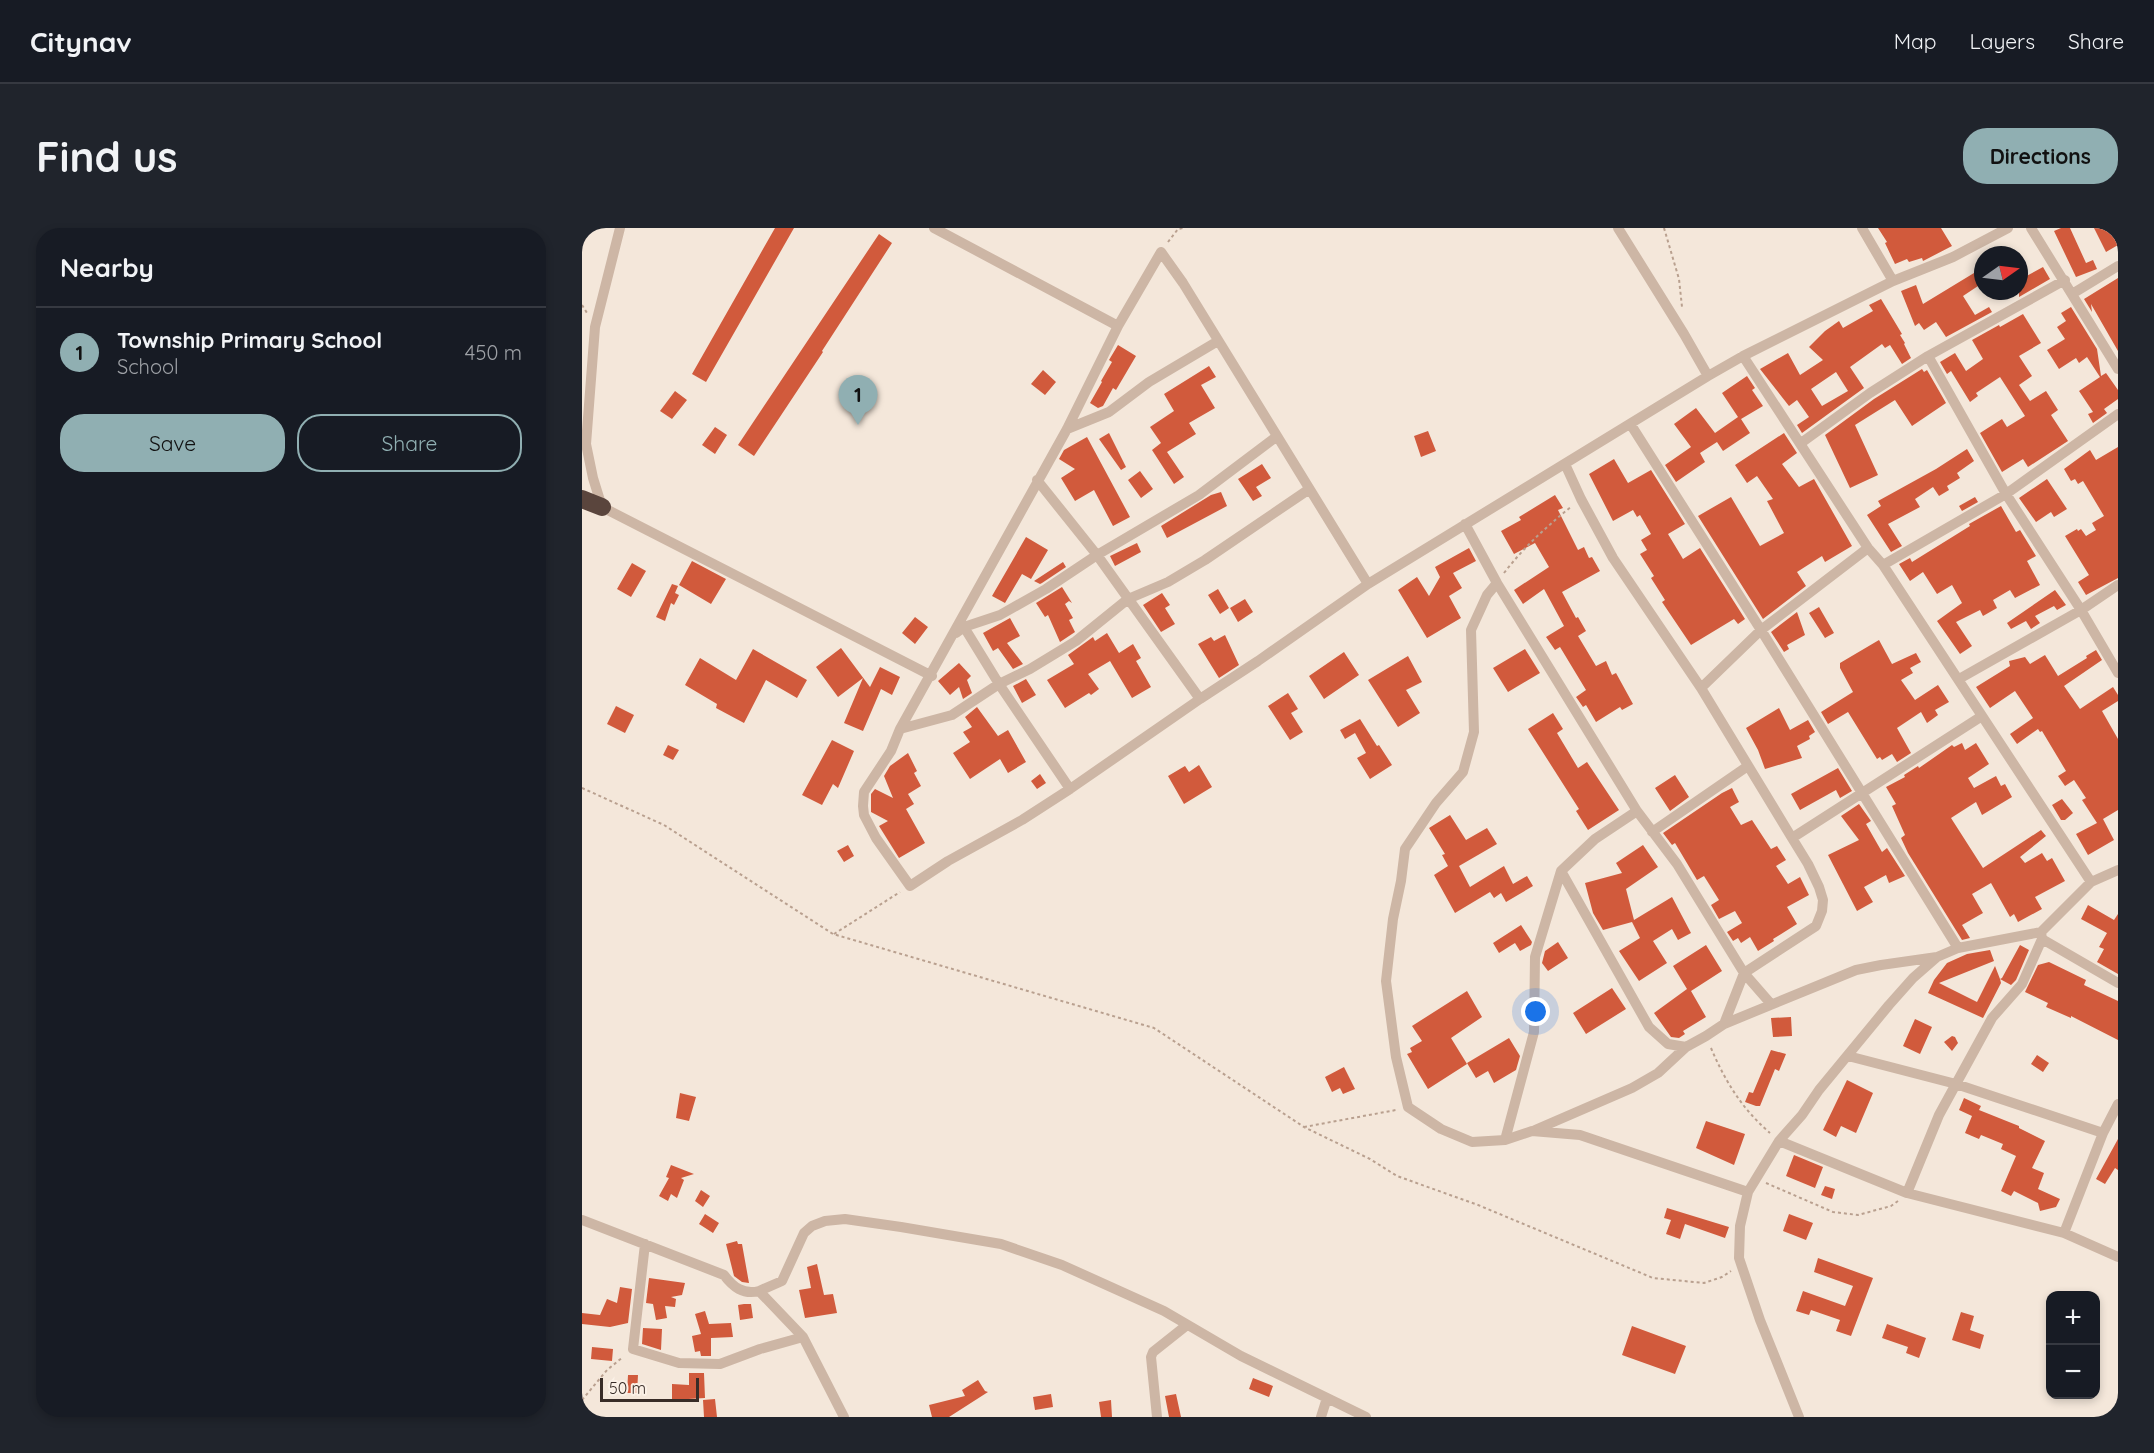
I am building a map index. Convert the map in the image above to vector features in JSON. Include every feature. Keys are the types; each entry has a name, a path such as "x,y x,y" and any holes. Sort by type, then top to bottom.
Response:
{"highway":[{"path":"582,500 602,507"}],"street":[{"path":"620,228 595,327 586,444 602,507 932,676"},
{"path":"934,228 1118,326"},
{"path":"1618,228 1684,334 1707,376"},
{"path":"1862,228 1893,281"},
{"path":"1980,228 1988,239"},
{"path":"1368,584 1161,252 1118,326 1067,429 1037,480 932,676 900,729 891,751 864,792 864,815 910,886 1070,789 1200,699 1258,662 1368,584 1631,425 1707,376 1893,281 1953,257 2008,228"},
{"path":"2031,228 2118,369"},
{"path":"2072,294 2118,266"},
{"path":"1802,442 1870,393 1928,356 2065,280"},
{"path":"1067,429 1108,412 1149,382 1218,341"},
{"path":"1743,356 2091,882"},
{"path":"1928,356 2006,494 2081,610 2118,673"},
{"path":"1883,565 2006,494 2118,414"},
{"path":"1631,425 1958,948"},
{"path":"953,634 964,627 1000,615 1046,589 1096,555 1199,495 1276,437"},
{"path":"1565,464 1581,499 1628,582 1701,688 1792,838 1819,887 1823,900 1822,911 1816,926 1744,973 1724,1024"},
{"path":"1037,480 1096,555 1200,699"},
{"path":"900,729 952,716 999,684 1030,669 1076,641 1128,599 1168,582 1205,560 1308,490"},
{"path":"1466,524 1497,583 1637,811 1677,864 1744,973 1771,1004"},
{"path":"1701,688 1761,630 1868,548"},
{"path":"1497,583 1487,595 1471,630 1474,732 1463,772 1436,803 1406,849 1393,919 1386,981 1396,1058 1408,1107 1441,1129 1472,1142 1505,1140 1532,1131 1632,1088 1658,1073 1686,1047 1724,1024 1856,970 1881,964 1937,957 1958,948 2041,936 2118,983"},
{"path":"1959,680 2081,610 2118,585"},
{"path":"964,627 999,684 1070,789"},
{"path":"1792,838 1982,716"},
{"path":"1652,832 1748,766"},
{"path":"1505,1140 1534,1032 1535,957 1561,871 1595,839 1637,811"},
{"path":"1907,1193 1927,1141 1956,1084 1992,1018 2022,984 2041,936 2091,882 2118,870"},
{"path":"1561,871 1649,1027 1668,1044 1686,1047"},
{"path":"1799,1417 1760,1320 1739,1258 1740,1226 1748,1192 1779,1141 1802,1115 1871,1025 1913,978 1937,957"},
{"path":"1848,1056 1956,1084 2103,1133"},
{"path":"2064,1233 2103,1133 2118,1104"},
{"path":"1532,1131 1580,1135 1748,1192"},
{"path":"1779,1141 1907,1193 2064,1233 2118,1257"},
{"path":"582,1220 724,1275 734,1287 750,1293 759,1292 782,1281 804,1233 812,1226 825,1221 846,1219 1001,1244 1062,1265 1164,1311 1241,1356 1366,1417"},
{"path":"645,1244 633,1349 679,1363 720,1364 760,1349 803,1337"},
{"path":"759,1292 803,1337 844,1417"},
{"path":"1157,1417 1151,1357 1153,1352 1187,1325"},
{"path":"1321,1417 1327,1398"}],"path":[{"path":"1161,252 1178,229 1183,228"},
{"path":"1664,228 1679,279 1684,334"},
{"path":"1497,583 1521,550 1581,499"},
{"path":"582,788 664,825 832,934 1154,1028 1304,1126 1370,1159 1397,1176 1478,1205 1653,1278 1704,1282 1722,1276 1741,1264"},
{"path":"832,934 910,886"},
{"path":"1706,1036 1724,1077 1745,1110 1779,1141"},
{"path":"1304,1126 1408,1107"},
{"path":"1755,1179 1833,1212 1858,1215 1891,1206 1907,1193"},
{"path":"582,1400 607,1370 633,1349"}],"building":[{"path":"775,228 794,228 706,382 692,374"},
{"path":"1878,228 1941,228 1952,246 1923,261 1922,258 1909,262 1907,259 1895,264 1885,243 1887,242"},
{"path":"2070,228 2086,263 2093,260 2097,269 2076,277 2054,231"},
{"path":"2094,228 2111,228 2118,245 2106,252"},
{"path":"879,234 892,243 754,456 738,445"},
{"path":"2043,267 2050,279 2028,292 2028,275"},
{"path":"1974,273 1974,289 1963,296 1975,315 1989,307 1992,312 1946,337 1936,322 1924,330 1919,323 1915,326 1901,291 1916,285 1923,304"},
{"path":"2118,278 2118,351 2091,304 2092,312 2084,299"},
{"path":"1881,299 1902,334 1900,335 1911,358 1902,364 1890,345 1885,348 1882,344 1850,367 1864,388 1802,433 1797,425 1809,417 1797,400 1789,406 1760,369 1788,353 1800,375 1823,360 1809,347 1839,321 1843,328 1873,311 1869,305","holes":["1836,372 1848,391 1822,406 1811,389"]},
{"path":"2071,307 2097,349 2101,376 2106,373 2118,390 2118,399 2104,409 2107,413 2093,423 2088,414 2093,412 2079,391 2100,377 2087,357 2079,363 2076,358 2059,369 2047,350 2065,339 2057,327 2066,321 2061,313"},
{"path":"2023,314 2041,343 2019,356 2032,376 2019,385 2030,401 2046,391 2058,410 2051,415 2068,441 2028,467 2023,459 2002,472 1980,433 2002,419 2007,427 2025,416 2000,377 1976,393 1978,396 1970,402 1951,371 1947,374 1940,362 1955,353 1966,371 1983,359 1972,340"},
{"path":"1118,345 1136,356 1116,390 1113,388 1103,406 1098,408 1090,403 1112,362 1109,360"},
{"path":"1209,366 1216,377 1201,385 1215,408 1189,423 1196,434 1167,452 1184,477 1174,484 1152,450 1161,443 1150,427 1174,411 1164,394"},
{"path":"1922,369 1924,372 1927,370 1946,403 1912,426 1895,400 1855,425 1878,475 1850,488 1825,435 1874,399"},
{"path":"1043,370 1056,382 1045,395 1031,384"},
{"path":"1747,376 1755,388 1752,390 1763,406 1741,419 1750,433 1723,451 1717,442 1700,453 1705,462 1676,482 1665,465 1691,447 1674,424 1696,408 1715,433 1738,417 1722,393"},
{"path":"675,391 687,400 672,419 660,411"},
{"path":"715,427 727,435 715,454 702,445"},
{"path":"1428,431 1436,451 1421,457 1414,436"},
{"path":"1109,433 1126,467 1121,470 1099,439"},
{"path":"1784,433 1797,453 1782,464 1799,487 1814,479 1852,546 1825,562 1822,556 1797,572 1806,586 1763,619 1698,516 1731,497 1760,546 1784,533 1767,501 1773,499 1757,476 1747,483 1735,465"},
{"path":"1087,437 1130,517 1113,526 1094,490 1075,501 1061,478 1075,469 1059,459 1064,450"},
{"path":"2118,447 2118,578 2086,595 2078,582 2089,575 2065,536 2081,529 2086,536 2096,530 2092,523 2104,516 2083,481 2078,484 2075,479 2071,481 2064,469 2090,450 2096,460"},
{"path":"1967,449 1974,461 1957,473 1960,478 1947,486 1949,490 1939,496 1933,487 1915,499 1920,507 1888,524 1902,546 1891,552 1867,515 1881,506 1878,501"},
{"path":"1614,459 1628,483 1651,470 1685,524 1668,534 1683,559 1700,548 1745,619 1738,624 1734,619 1691,645 1662,602 1665,600 1651,578 1654,576 1640,554 1647,550 1641,540 1651,534 1640,515 1637,517 1633,510 1613,521 1589,474"},
{"path":"1262,464 1271,478 1256,487 1262,496 1253,501 1238,479"},
{"path":"1140,471 1153,489 1141,498 1128,480"},
{"path":"2047,479 2067,509 2054,517 2051,512 2036,522 2019,498"},
{"path":"1221,492 1227,506 1167,538 1161,526 1211,495"},
{"path":"1555,495 1563,508 1558,510 1578,550 1584,547 1589,558 1592,557 1600,571 1562,592 1586,631 1578,636 1596,666 1606,661 1612,675 1616,673 1633,704 1622,710 1620,707 1596,722 1586,705 1583,707 1576,697 1586,690 1560,647 1555,650 1546,637 1564,626 1544,589 1523,604 1514,590 1549,567 1535,543 1514,554 1501,531 1521,520 1519,517"},
{"path":"1975,497 1978,502 1962,511 1959,506"},
{"path":"2001,506 2016,532 2020,530 2036,556 2027,561 2040,585 2015,598 2010,590 1993,600 1997,608 1983,616 1980,610 1956,622 1972,646 1960,654 1937,621 1962,603 1952,585 1937,594 1923,572 1910,581 1899,564 1910,558 1912,562 1970,526 1969,524"},
{"path":"1026,537 1048,550 1031,579 1022,574 1005,603 992,596"},
{"path":"1137,543 1141,552 1115,566 1110,556"},
{"path":"1469,548 1476,561 1453,573 1462,588 1449,596 1461,618 1427,638 1398,590 1417,577 1429,596 1440,577 1435,567"},
{"path":"692,561 726,579 711,604 679,585"},
{"path":"1063,562 1066,567 1042,583 1034,581"},
{"path":"632,563 646,571 631,597 617,589"},
{"path":"672,584 678,586 675,593 679,595 674,605 671,603 665,621 656,617"},
{"path":"1062,587 1072,603 1069,601 1065,604 1073,618 1069,620 1075,632 1060,642 1048,615 1045,617 1036,603"},
{"path":"1218,589 1229,608 1220,614 1208,595"},
{"path":"2055,590 2066,605 2057,610 2054,606 2035,616 2040,623 2031,629 2026,621 2011,629 2007,623"},
{"path":"1162,593 1170,605 1165,608 1175,624 1161,632 1143,605"},
{"path":"1245,599 1253,612 1238,622 1230,608"},
{"path":"1819,607 1834,633 1825,638 1809,613"},
{"path":"1797,612 1805,635 1787,645 1789,649 1784,652 1771,632"},
{"path":"915,617 928,627 915,644 902,633"},
{"path":"1010,618 1020,636 1007,643 1023,664 1013,669 998,648 993,651 983,633"},
{"path":"1107,633 1119,653 1133,644 1141,658 1136,661 1151,687 1132,698 1110,661 1088,674 1099,689 1065,708 1047,680 1074,664 1068,655 1093,637 1095,641"},
{"path":"1225,635 1239,665 1219,678 1198,644 1211,637 1214,641"},
{"path":"1879,640 1892,664 1916,653 1921,662 1910,668 1913,673 1901,680 1915,700 1938,685 1949,702 1935,710 1938,715 1927,723 1921,712 1897,728 1911,753 1897,762 1892,754 1882,760 1880,757 1877,759 1848,712 1828,724 1821,712 1853,692 1840,668 1840,663"},
{"path":"841,648 870,687 880,667 900,677 892,695 881,689 863,731 844,723 863,678 838,697 816,667"},
{"path":"753,649 807,680 797,698 766,680 744,723 716,708 717,704 685,685 700,658 736,680"},
{"path":"1525,649 1540,673 1508,692 1493,668"},
{"path":"2096,650 2102,660 2064,686 2080,709 2113,687 2118,695 2118,701 2102,711 2118,739 2118,810 2103,819 2114,840 2088,855 2076,834 2097,823 2082,800 2086,798 2074,780 2065,786 2058,776 2066,771 2042,731 2038,729 2017,744 2010,734 2033,718 2015,691 1990,708 1976,687 2010,666 2009,661 2025,657 2030,664 2045,655 2058,676"},
{"path":"1344,652 1359,675 1324,699 1309,676"},
{"path":"1408,656 1422,682 1406,690 1420,713 1398,727 1368,680"},
{"path":"959,663 971,676 967,680 972,693 963,699 959,687 950,695 938,681"},
{"path":"1026,679 1036,695 1022,703 1013,686"},
{"path":"1288,693 1298,709 1291,713 1303,732 1290,740 1268,706"},
{"path":"616,706 634,715 625,733 607,724"},
{"path":"977,707 998,736 1008,730 1026,762 1008,773 1000,759 970,779 953,753 970,742 963,732 972,727 965,717"},
{"path":"1779,708 1790,730 1808,720 1815,732 1809,736 1810,739 1797,746 1802,758 1765,769 1746,728"},
{"path":"1553,713 1563,729 1557,733 1578,768 1587,762 1619,810 1588,830 1576,811 1579,809 1528,729"},
{"path":"1360,719 1392,765 1370,779 1357,758 1366,753 1355,733 1345,739 1340,730"},
{"path":"832,740 854,751 838,788 833,784 822,805 802,795"},
{"path":"1962,743 1965,750 1976,743 1989,764 1968,778 1974,788 1996,776 2001,786 2005,784 2012,797 1982,815 1976,802 1951,818 1983,868 2041,830 2046,836 2020,857 2025,863 2042,853 2047,861 2052,858 2065,881 2035,897 2042,909 2018,922 2014,914 2010,917 1991,883 1972,894 1983,913 1962,925 1970,938 1962,940 1908,853 1901,838 1905,835 1892,806 1896,804 1886,787 1952,745 1954,747"},
{"path":"668,745 679,750 673,760 663,755"},
{"path":"908,753 921,786 908,794 914,804 906,809 925,843 899,858 879,826 888,821 871,812 871,794 875,789 893,798 884,776 890,766"},
{"path":"1199,765 1212,787 1184,804 1168,776 1185,766 1189,772"},
{"path":"1838,768 1852,791 1840,798 1836,790 1800,810 1791,794"},
{"path":"1040,774 1046,783 1037,789 1031,781"},
{"path":"1675,775 1689,797 1670,811 1655,788"},
{"path":"1732,788 1739,802 1730,807 1741,825 1752,820 1771,849 1777,846 1786,860 1776,866 1788,884 1800,877 1809,895 1787,907 1797,924 1758,951 1750,937 1741,943 1738,938 1733,941 1727,932 1742,923 1735,911 1719,919 1711,905 1719,900 1704,876 1697,880 1675,843 1672,845 1663,833"},
{"path":"2062,799 2073,813 2065,820 2061,820 2052,805"},
{"path":"1859,804 1871,821 1866,824 1882,852 1887,848 1905,876 1889,883 1886,875 1864,887 1873,902 1857,911 1828,855 1859,840 1841,816"},
{"path":"1450,815 1466,840 1487,828 1497,844 1459,866 1470,887 1504,866 1513,884 1527,876 1533,886 1506,902 1501,893 1494,898 1490,892 1455,913 1434,875 1448,866 1442,855 1445,854 1429,828"},
{"path":"848,845 854,856 844,862 837,851"},
{"path":"1643,845 1658,867 1626,889 1634,920 1672,897 1691,933 1678,940 1672,929 1653,941 1667,963 1639,981 1619,951 1640,938 1632,922 1603,930 1593,913 1585,883 1622,873 1616,863"},
{"path":"2088,905 2114,920 2118,914 2118,974 2097,962 2104,949 2099,947 2107,933 2081,919"},
{"path":"1521,925 1532,942 1531,945 1520,951 1515,943 1499,953 1493,943"},
{"path":"1558,942 1568,958 1548,971 1542,963 1545,951"},
{"path":"1706,945 1722,971 1691,991 1706,1017 1683,1031 1685,1034 1679,1038 1671,1037 1654,1013 1687,989 1673,966"},
{"path":"2020,945 2029,950 2016,980 2011,985 2000,979"},
{"path":"1990,950 1994,961 1939,983 1977,1002 1995,966 2001,983 1983,1018 1928,993 1934,980 1947,963 1967,954"},
{"path":"2049,962 2086,980 2084,985 2118,1001 2118,1040 2071,1016 2071,1018 2046,1007 2048,1003 2025,992 2038,965"},
{"path":"1612,988 1626,1009 1586,1034 1573,1013"},
{"path":"1467,991 1482,1017 1451,1038 1467,1064 1428,1089 1407,1054 1412,1052 1410,1048 1422,1041 1412,1026"},
{"path":"1791,1017 1792,1036 1773,1037 1771,1018"},
{"path":"1915,1019 1932,1027 1920,1054 1903,1046"},
{"path":"1952,1036 1958,1043 1952,1051 1944,1042"},
{"path":"1509,1038 1520,1056 1516,1070 1494,1083 1488,1071 1476,1078 1467,1063"},
{"path":"1771,1050 1786,1054 1779,1071 1775,1069 1760,1106 1745,1102 1749,1092 1753,1093"},
{"path":"2037,1055 2049,1063 2043,1072 2031,1064"},
{"path":"1344,1067 1355,1089 1343,1094 1340,1088 1332,1092 1325,1077"},
{"path":"1847,1080 1873,1093 1856,1133 1841,1126 1836,1137 1823,1130"},
{"path":"680,1093 696,1097 689,1121 676,1118"},
{"path":"1964,1098 1981,1106 1979,1110 2019,1126 2045,1141 2032,1168 2044,1173 2038,1189 2060,1199 2056,1207 2040,1211 2038,1203 2014,1191 2011,1196 2001,1191 2016,1156 2001,1149 2003,1144 1981,1135 1979,1139 1965,1133 1972,1116 1959,1110"},
{"path":"1706,1121 1745,1134 1734,1165 1696,1148"},
{"path":"2118,1139 2118,1170 2115,1168 2105,1184 2096,1179"},
{"path":"1794,1155 1823,1167 1815,1188 1786,1176"},
{"path":"671,1165 694,1174 681,1178 684,1180 677,1198 671,1194 668,1201 659,1196 669,1178 666,1177"},
{"path":"1825,1186 1835,1189 1832,1199 1821,1195"},
{"path":"701,1190 710,1196 703,1207 695,1201"},
{"path":"1667,1208 1729,1227 1725,1238 1685,1224 1680,1239 1666,1234 1671,1220 1664,1218"},
{"path":"705,1214 719,1223 713,1233 699,1224"},
{"path":"1789,1214 1813,1223 1806,1240 1783,1231"},
{"path":"737,1241 738,1244 742,1244 749,1283 742,1282 734,1276 726,1244"},
{"path":"1818,1258 1873,1278 1851,1336 1836,1331 1840,1320 1811,1310 1809,1315 1796,1311 1803,1291 1845,1306 1853,1286 1814,1272"},
{"path":"817,1264 824,1295 833,1294 837,1313 805,1318 799,1290 811,1288 807,1267"},
{"path":"649,1278 685,1283 682,1295 671,1297 676,1299 675,1307 665,1306 667,1318 656,1320 653,1304 646,1303"},
{"path":"620,1287 632,1289 628,1323 610,1327 582,1324 582,1313 600,1315 607,1299 617,1303"},
{"path":"751,1304 753,1318 740,1320 738,1305"},
{"path":"705,1311 709,1324 731,1323 733,1337 711,1338 711,1356 701,1356 700,1351 695,1352 692,1336 701,1334 695,1314"},
{"path":"1961,1312 1974,1316 1970,1330 1984,1335 1980,1349 1952,1340"},
{"path":"1887,1324 1926,1338 1919,1358 1906,1353 1908,1347 1882,1338"},
{"path":"1632,1326 1686,1346 1675,1374 1622,1355"},
{"path":"643,1328 662,1329 661,1350 642,1344"},
{"path":"592,1347 613,1349 612,1361 591,1359"},
{"path":"689,1373 704,1373 705,1398 672,1400 672,1384 689,1385"},
{"path":"628,1375 638,1375 637,1393 627,1393"},
{"path":"1253,1378 1273,1386 1269,1397 1249,1389"},
{"path":"978,1380 988,1392 949,1417 932,1417 929,1405 965,1396 962,1390"},
{"path":"1051,1394 1053,1407 1035,1410 1033,1397"},
{"path":"1176,1394 1181,1417 1169,1417 1165,1396"},
{"path":"715,1399 717,1417 704,1417 703,1400"},
{"path":"1111,1400 1112,1417 1101,1417 1099,1402"}],"place":[{"name":"Township Primary School","path":"858,425"}]}
